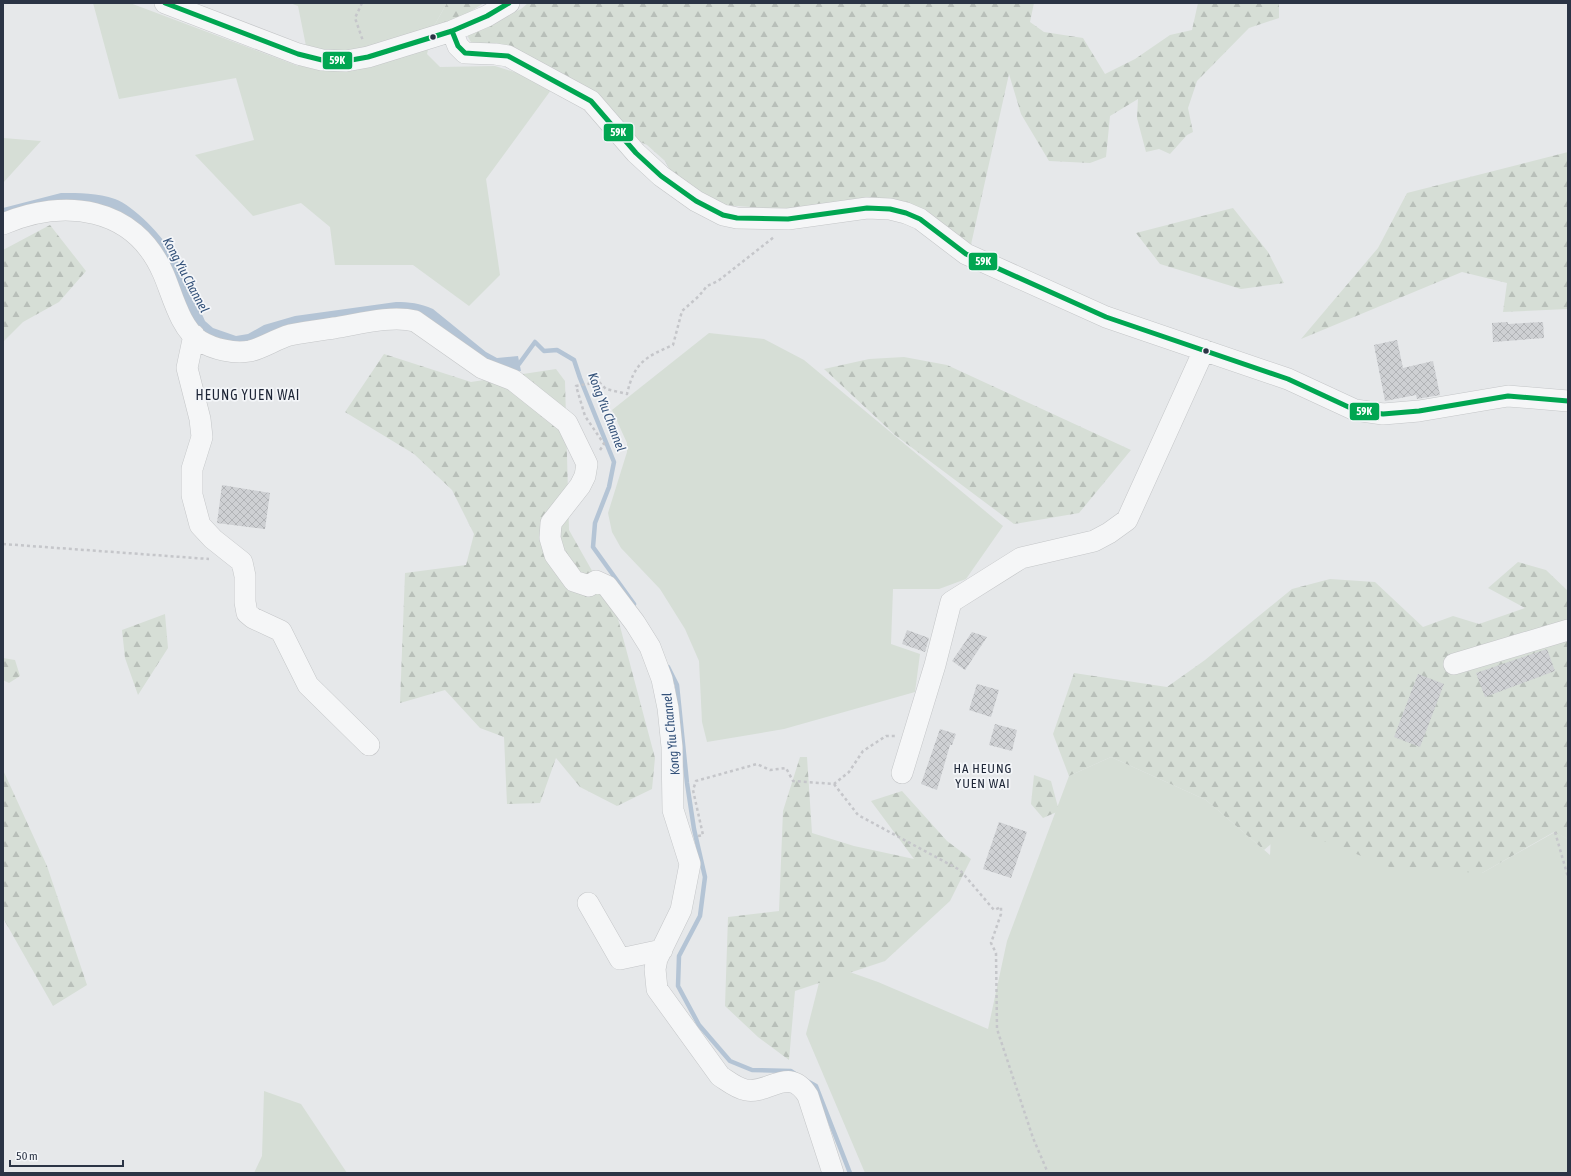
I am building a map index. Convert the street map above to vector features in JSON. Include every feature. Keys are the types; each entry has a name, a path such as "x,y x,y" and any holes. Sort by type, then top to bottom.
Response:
{"street":[{"path":"165,3 312,58 346,61 368,57 452,31 487,16 509,3"},
{"path":"452,31 462,52 471,55 499,54 511,57 591,101 640,157 661,176 706,207 730,217 796,219 868,208 890,209 906,213 926,223 957,248 976,258 1106,317 1295,381 1349,408 1365,413 1383,414 1419,411 1508,396 1568,401"},
{"path":"3,224 39,213 71,210 97,212 117,220 147,247 162,271 183,323 199,341 214,347 225,350 249,351 290,336 406,319 424,326 482,368 513,380 567,424 573,433 587,464 585,476 580,486 551,523 550,538 555,555 574,581 589,586 596,581 606,586 635,623 650,647 662,680 668,708 672,747 673,810 690,864 681,910 657,959 655,970 657,989 720,1076 734,1086 746,1090 758,1089 785,1080 802,1086 808,1096 833,1173"},
{"path":"194,335 187,368 200,419 202,437 192,469 192,495 200,526 213,540 242,562 245,576 245,602 248,613 253,618 281,631 308,685 369,745"},
{"path":"902,773 935,665 951,602 1021,558 1094,541 1109,533 1127,520 1204,350"},
{"path":"1454,664 1568,630"},
{"path":"588,903 620,959 662,950"}],"path":[{"path":"362,3 355,18 368,57"},
{"path":"604,444 585,416 576,386 599,382 606,389 627,394 635,372 644,359 673,344 682,311 699,296 706,286 718,281 796,219"},
{"path":"3,544 210,560"},
{"path":"702,835 693,790 696,781 757,764 770,770 786,768 793,780 834,784 849,772 863,751 886,736 914,736"},
{"path":"834,784 858,815 960,870 994,910 1001,907 1001,914 991,943 996,953 997,1029 1033,1138 1048,1173"},
{"path":"1554,832 1568,877"}],"green space":[{"path":"93,3 130,3 298,66 306,46 298,6 290,3 447,3 434,26 427,54 440,67 495,66 524,75 551,90 486,179 500,275 469,306 413,265 335,265 330,227 301,203 253,216 195,155 254,140 236,78 119,99"},
{"path":"447,3 484,3 460,18 434,26"},
{"path":"528,3 1034,3 1030,22 1044,32 1083,38 1105,74 1135,59 1170,35 1192,30 1198,3 1279,3 1279,18 1249,28 1197,81 1188,108 1193,132 1187,135 1170,154 1159,149 1146,152 1137,118 1138,99 1110,116 1106,157 1090,163 1049,161 1021,114 1009,74 970,249 941,223 723,205 674,177 665,161 647,145 628,136 604,105 472,44 467,35 521,9"},
{"path":"3,138 41,141 3,183"},
{"path":"1568,152 1568,309 1503,312 1507,283 1462,272 1301,339 1378,248 1407,193"},
{"path":"1233,208 1268,252 1284,283 1241,289 1160,264 1136,233"},
{"path":"50,225 86,271 59,302 23,322 3,342 3,250"},
{"path":"709,333 764,339 804,360 1003,526 966,579 939,589 893,589 891,644 920,654 915,692 784,729 707,742 702,722 699,661 685,629 660,589 621,548 612,532 608,513 627,452 627,443 612,410"},
{"path":"384,354 471,382 556,369 565,381 569,530 617,615 655,758 652,789 617,806 580,787 556,758 540,803 507,804 504,737 480,728 445,690 400,703 405,573 466,565 474,534 452,490 414,454 345,412"},
{"path":"904,357 947,365 1131,450 1079,513 1014,524 895,435 824,369 869,359"},
{"path":"1518,562 1546,570 1568,591 1568,839 1554,832 1482,873 1392,868 1290,828 1264,850 1206,800 1111,757 1069,776 1053,734 1074,673 1167,687 1205,660 1292,589 1330,579 1375,582 1423,627 1453,616 1479,624 1525,608 1488,588"},
{"path":"165,614 168,648 138,695 125,658 122,630"},
{"path":"3,658 15,660 20,676 9,683 3,680"},
{"path":"800,757 807,757 812,833 854,846 914,859 871,801 902,791 947,841 971,859 950,901 885,961 795,991 789,1060 758,1037 725,1006 728,917 779,911 783,811"},
{"path":"1111,757 1206,800 1270,855 1274,774 1482,873 1555,832 1568,839 1568,1173 865,1173 806,1034 824,963 878,982 988,1029 1007,941 1069,776"},
{"path":"3,770 47,866 87,985 53,1006 3,918"},
{"path":"1034,775 1051,781 1059,811 1043,818 1031,804"},
{"path":"264,1091 301,1104 347,1173 254,1173 262,1156"}],"water":[{"path":"61,193 88,194 109,197 123,203 141,216 166,243 172,252 185,275 205,321 213,328 236,336 248,334 264,325 295,316 396,302 414,303 433,309 486,352 497,358 518,356 521,371 500,370 427,322 234,347 199,333 119,216 3,221 3,208"}],"building":[{"path":"1508,322 1508,324 1543,322 1544,338 1493,342 1492,323"},
{"path":"1397,340 1403,368 1433,361 1440,395 1417,399 1416,395 1385,401 1374,345"},
{"path":"222,485 270,493 265,529 217,523"},
{"path":"907,630 929,638 925,652 902,644"},
{"path":"972,632 987,637 965,670 952,661"},
{"path":"1547,649 1555,671 1485,697 1476,673"},
{"path":"1418,674 1444,684 1420,747 1394,737"},
{"path":"977,684 999,690 991,717 969,710"},
{"path":"995,724 1017,730 1012,751 989,745"},
{"path":"940,729 956,734 952,745 950,745 937,790 921,784"},
{"path":"999,822 1027,832 1011,878 983,869"}],"waterway":[{"name":"Kong Yiu Channel","path":"514,364 519,364 535,342 544,351 557,350 574,360 614,462 609,487 595,523 593,547 634,604"},
{"name":"Kong Yiu Channel","path":"668,667 677,685 687,783 694,829 705,877 700,916 679,956 678,986 699,1025 730,1061 752,1070 791,1071 797,1075"},
{"name":"Kong Yiu Channel","path":"807,1081 816,1086 850,1173"}],"transit line":[{"name":"59K","path":"165,3 298,54 322,60 346,61 368,57 452,31 487,16 509,3"},
{"name":"59K","path":"452,31 458,46 465,53 508,56 591,101 636,153 661,176 696,201 723,215 737,218 788,219 867,208 890,209 906,213 920,219 966,254 1106,317 1288,379 1355,410 1383,414 1419,411 1508,396 1568,401"}],"district":[{"name":"HEUNG YUEN WAI","path":"248,395"},
{"name":"HA HEUNG YUEN WAI","path":"983,776"}]}
